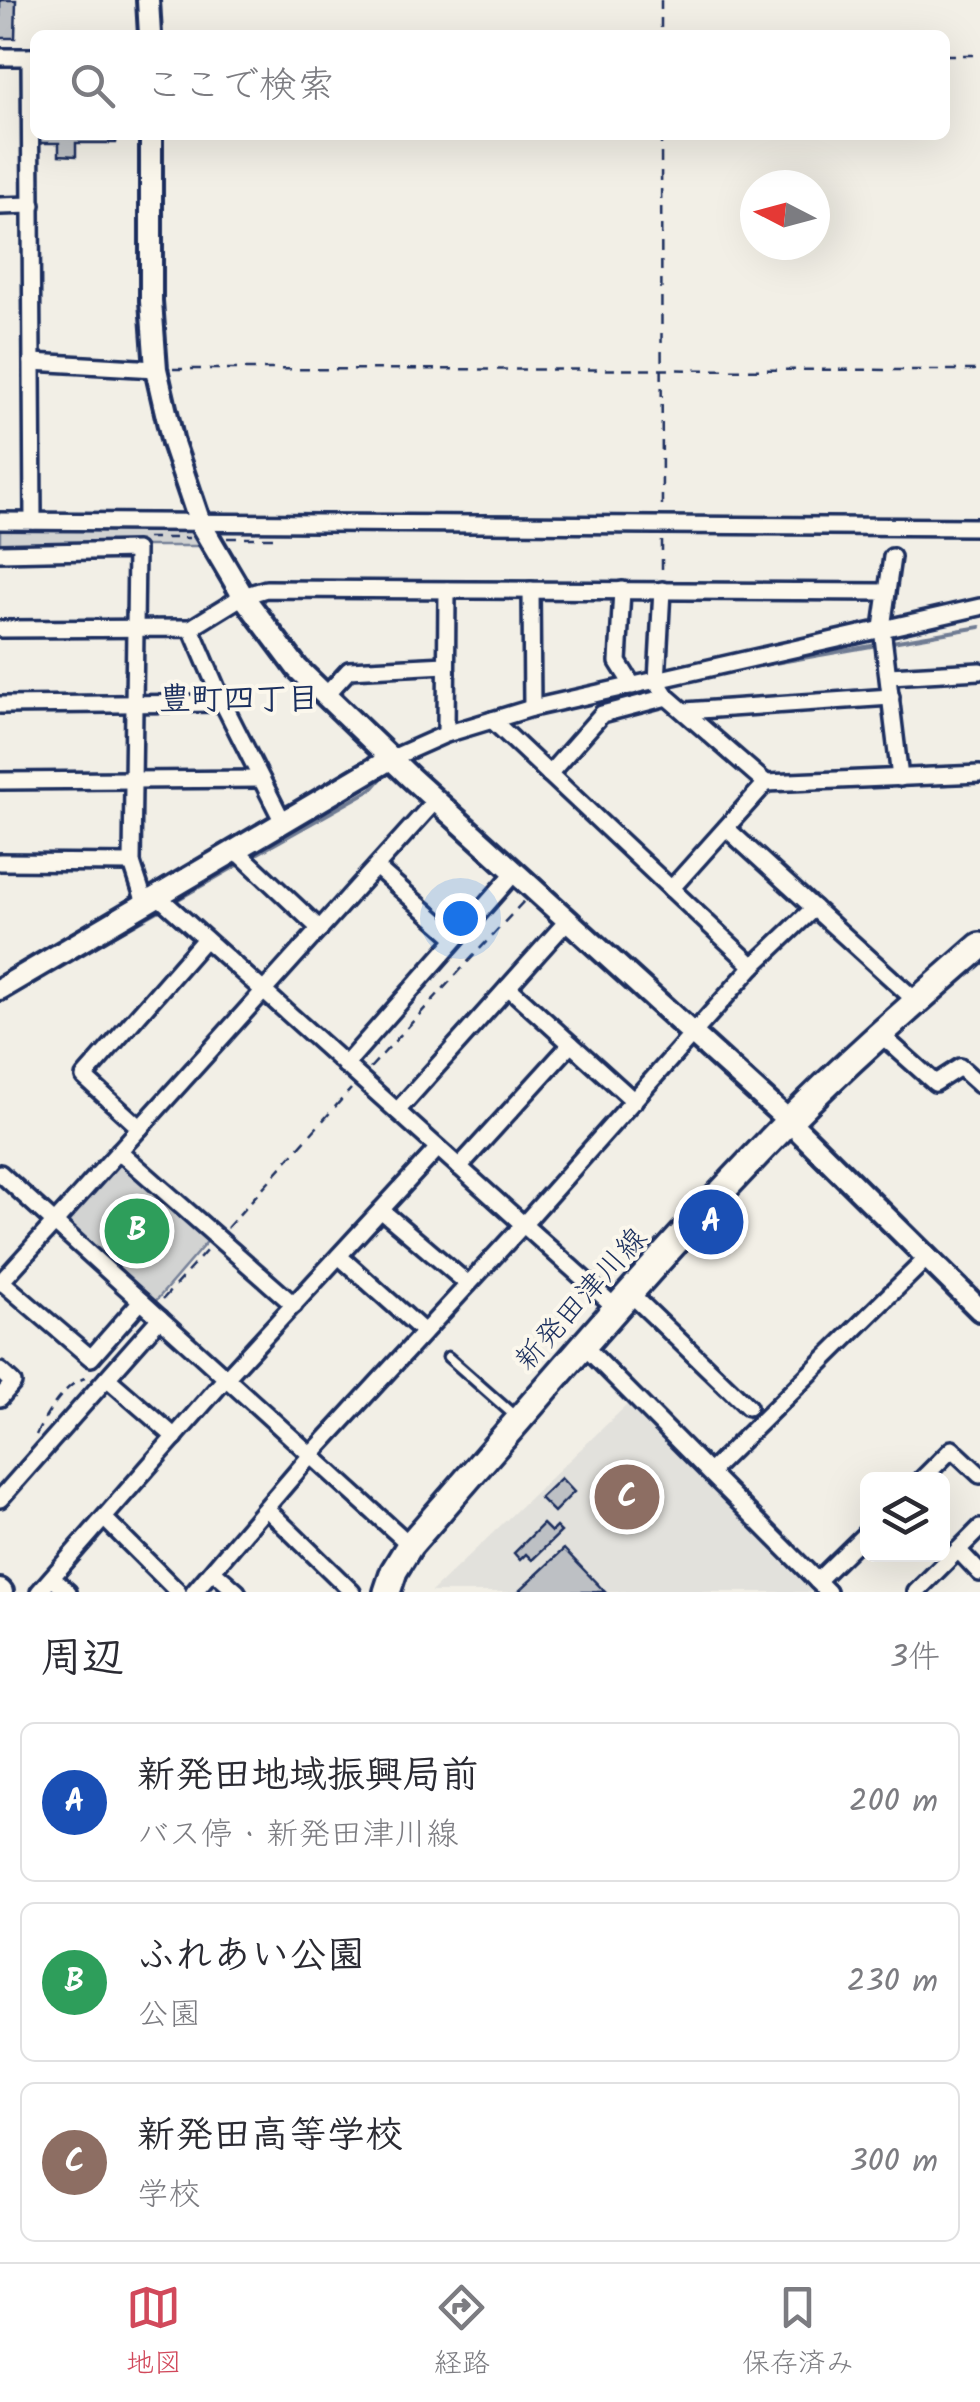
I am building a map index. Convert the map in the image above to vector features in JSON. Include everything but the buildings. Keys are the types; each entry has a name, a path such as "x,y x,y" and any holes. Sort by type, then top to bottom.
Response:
{"main road":[{"name":"新発田津川線","path":"387,1592 410,1545 622,1300 789,1121 880,1033 915,1000 976,958"}],"street":[{"path":"148,0 150,30"},
{"path":"0,57 30,57"},
{"path":"32,140 32,522"},
{"path":"151,140 151,301 156,369 172,443 200,524 243,596 297,668 789,1121 980,1310"},
{"path":"0,206 32,206"},
{"path":"32,362 156,369"},
{"path":"0,521 980,527"},
{"path":"0,553 136,550 132,863 152,900 206,940 523,1225 622,1300 748,1407"},
{"path":"892,556 882,628 900,778"},
{"path":"0,629 191,628 243,596 266,589 886,592"},
{"path":"446,590 446,734"},
{"path":"531,590 532,708"},
{"path":"622,590 618,662 633,686"},
{"path":"662,590 657,681 668,698 766,783 980,774"},
{"path":"0,989 392,758 446,734 532,708 980,608"},
{"path":"191,628 222,702 283,822"},
{"path":"326,696 349,670 446,665"},
{"path":"889,676 980,671"},
{"path":"686,711 891,697"},
{"path":"550,774 602,714 668,698"},
{"path":"0,706 222,702"},
{"path":"492,720 754,966"},
{"path":"0,781 262,778"},
{"path":"672,889 766,783"},
{"path":"151,1310 91,1358 1,1282 436,800"},
{"path":"726,828 915,1000"},
{"path":"236,850 320,929"},
{"path":"0,862 132,863"},
{"path":"376,867 456,938"},
{"path":"345,1064 515,872"},
{"path":"194,1592 312,1455 754,966 814,908"},
{"path":"397,1111 568,920"},
{"path":"140,1128 84,1077 206,940"},
{"path":"508,987 634,1101"},
{"path":"880,1033 935,1083 960,1067 980,1085"},
{"path":"459,1167 571,1044"},
{"path":"40,1592 226,1378 438,1148"},
{"path":"119,1151 294,1304"},
{"path":"0,1173 410,1545"},
{"path":"381,1210 468,1284"},
{"path":"339,1256 424,1332"},
{"path":"710,1472 927,1258"},
{"path":"0,1499 151,1310"},
{"path":"583,1346 823,1586 860,1542"},
{"path":"0,1371 13,1384 0,1398"},
{"path":"100,1378 174,1437"},
{"path":"928,1472 952,1449 980,1476"},
{"path":"266,1508 350,1592"},
{"path":"104,1518 178,1592"},
{"path":"916,1592 980,1528"},
{"path":"958,1550 980,1572"},
{"path":"213,1571 237,1592"},
{"path":"52,1578 68,1592"}],"lane":[{"path":"448,1357 519,1420"}],"path":[{"path":"660,0 661,30"},
{"path":"950,55 980,56"},
{"path":"661,140 662,590"},
{"path":"156,369 980,370"},
{"path":"151,1310 535,890"},
{"path":"34,1439 46,1415 75,1382 100,1378"}],"shaded area":[{"path":"0,524 199,526 211,546 0,546"},
{"path":"121,1161 211,1237 154,1303 64,1224"},
{"path":"629,1403 818,1592 431,1592"}],"waterway":[{"path":"886,643 980,627"},
{"path":"724,672 877,645"},
{"path":"251,857 372,789 386,773"},
{"path":"173,902 243,862"},
{"path":"0,1000 165,907"}],"place":[{"name":"新発田地域振興局前","path":"711,1222"},
{"name":"ふれあい公園","path":"137,1231"},
{"name":"新発田高等学校","path":"627,1497"}],"district":[{"name":"豊町四丁目","path":"239,700"}]}
